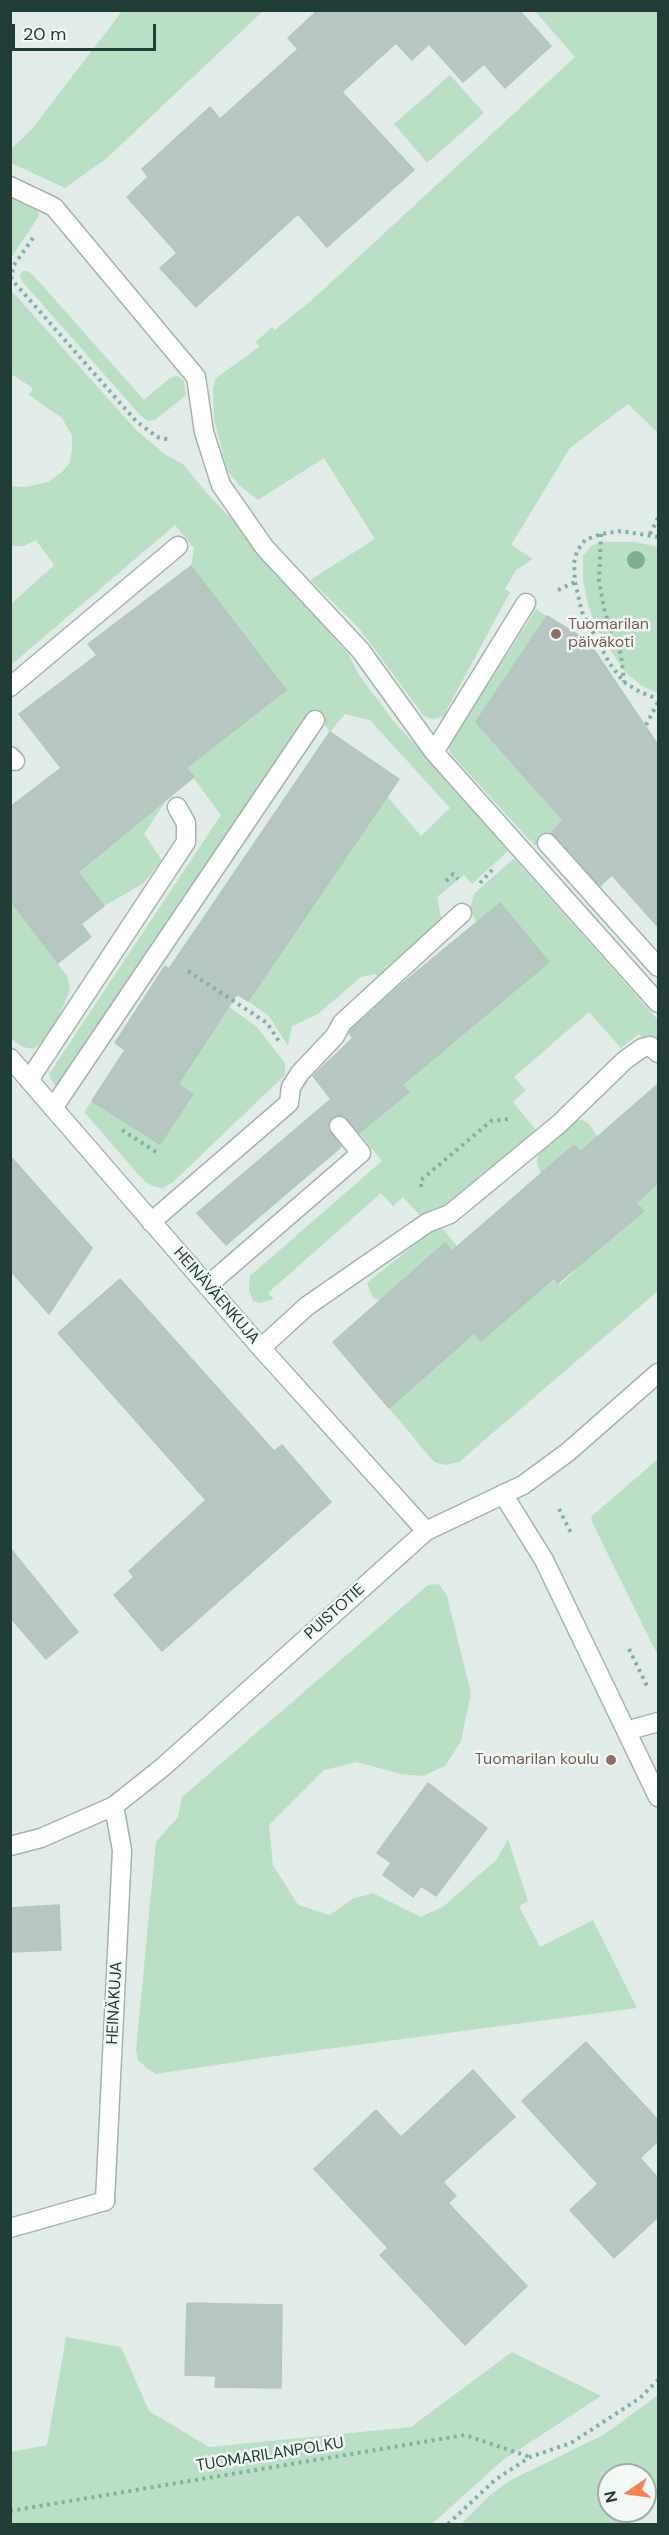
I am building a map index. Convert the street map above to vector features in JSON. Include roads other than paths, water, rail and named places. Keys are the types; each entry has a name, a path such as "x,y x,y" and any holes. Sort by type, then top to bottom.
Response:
{"street":[{"path":"10,186 54,207 196,377 204,432 220,485 265,549 362,651 434,752 658,1004"},
{"path":"10,687 178,546"},
{"path":"434,752 526,603"},
{"path":"53,1108 315,720"},
{"path":"29,1080 186,843 186,823 177,807"},
{"path":"547,843 658,967"},
{"path":"152,1222 289,1103 291,1087 300,1073 335,1036 342,1023 462,913"},
{"path":"261,1348 307,1306 427,1223 450,1214 559,1124 625,1060 642,1048 650,1046 658,1053"},
{"name":"HEINÄVÄENKUJA","path":"10,1058 261,1348 426,1531"},
{"path":"207,1286 361,1152 339,1126"},
{"name":"PUISTOTIE","path":"10,1846 40,1838 114,1806 163,1767 426,1531 523,1485 568,1452 658,1373"},
{"path":"503,1494 544,1560 658,1797"},
{"path":"626,1731 658,1722"},
{"name":"HEINÄKUJA","path":"10,2228 105,2201 122,1850 114,1806"}],"place":[{"name":"Tuomarilan päiväkoti","path":"556,634"},
{"name":"Tuomarilan koulu","path":"611,1760"}]}
